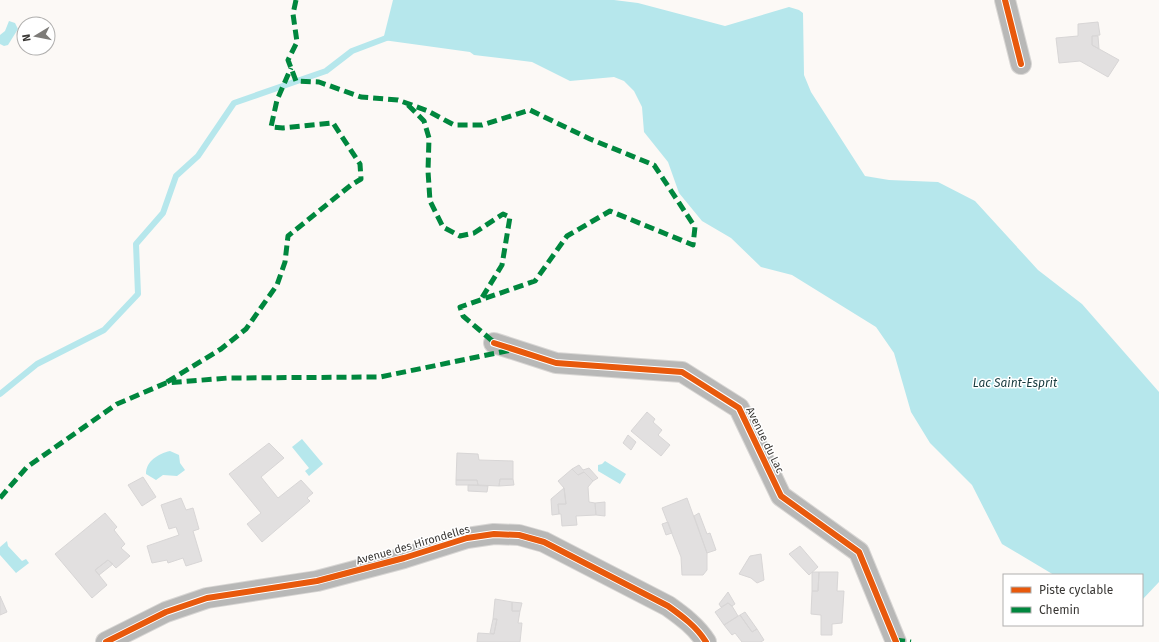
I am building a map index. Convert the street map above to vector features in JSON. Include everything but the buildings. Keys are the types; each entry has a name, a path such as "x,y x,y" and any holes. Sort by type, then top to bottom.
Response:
{"street":[{"path":"1005,0 1021,64"},
{"name":"Avenue du Lac","path":"494,343 556,363 682,372 739,408 781,496 859,552 896,642"},
{"name":"Avenue des Hirondelles","path":"106,642 166,612 207,598 317,581 396,560 467,538 494,534 519,535 544,542 668,606 684,617 702,635 706,642"}],"water":[{"name":"Lac Saint-Esprit","path":"393,0 614,0 638,3 725,26 789,7 799,10 803,13 804,75 811,92 865,176 889,180 938,182 975,201 1038,270 1082,304 1159,392 1159,582 1143,599 1143,574 1052,574 1002,544 972,485 930,443 911,412 894,353 876,327 792,275 761,267 731,238 702,221 679,193 668,162 644,132 642,107 634,91 624,81 614,77 570,81 532,62 474,55 470,52 383,40"},
{"path":"9,21 15,23 16,32 8,45 4,46 0,44 0,35 5,31"},
{"path":"302,439 323,464 309,476 305,471 309,468 292,447"},
{"path":"170,451 179,455 180,463 185,470 177,476 163,475 156,480 146,474 150,462 157,456"},
{"path":"605,461 626,474 620,484 598,471 598,465"},
{"path":"7,541 8,546 22,561 26,559 29,563 16,573 0,555 0,547"}],"waterway":[{"path":"0,394 37,364 104,330 138,294 136,244 163,213 176,176 198,156 234,103 326,71 352,51 389,37"}],"marked path":[{"path":"296,0 293,14 297,42 288,60 296,81 319,82 361,97 398,100 428,111 454,125 482,125 530,110 590,139 654,165 695,227 693,245 610,211 567,236 535,281 460,307 463,316 496,344"},
{"path":"167,382 221,349 246,329 277,285 285,262 288,236 351,185 361,179 360,164 333,123 283,128 271,127 277,100 291,68"},
{"path":"408,105 424,121 429,138 428,171 430,201 443,227 460,236 474,233 503,214 510,217 502,265 480,301"},
{"path":"0,498 27,467 117,404 166,383 228,378 380,377 511,350"},
{"path":"895,640 911,642"}],"cycle path":[{"path":"1005,0 1021,64"},
{"path":"494,343 556,363 682,372 739,408 781,496 859,552 896,642"},
{"path":"106,642 166,612 207,598 317,581 404,558 467,538 494,534 519,535 544,542 668,606 694,627 706,642"}]}
